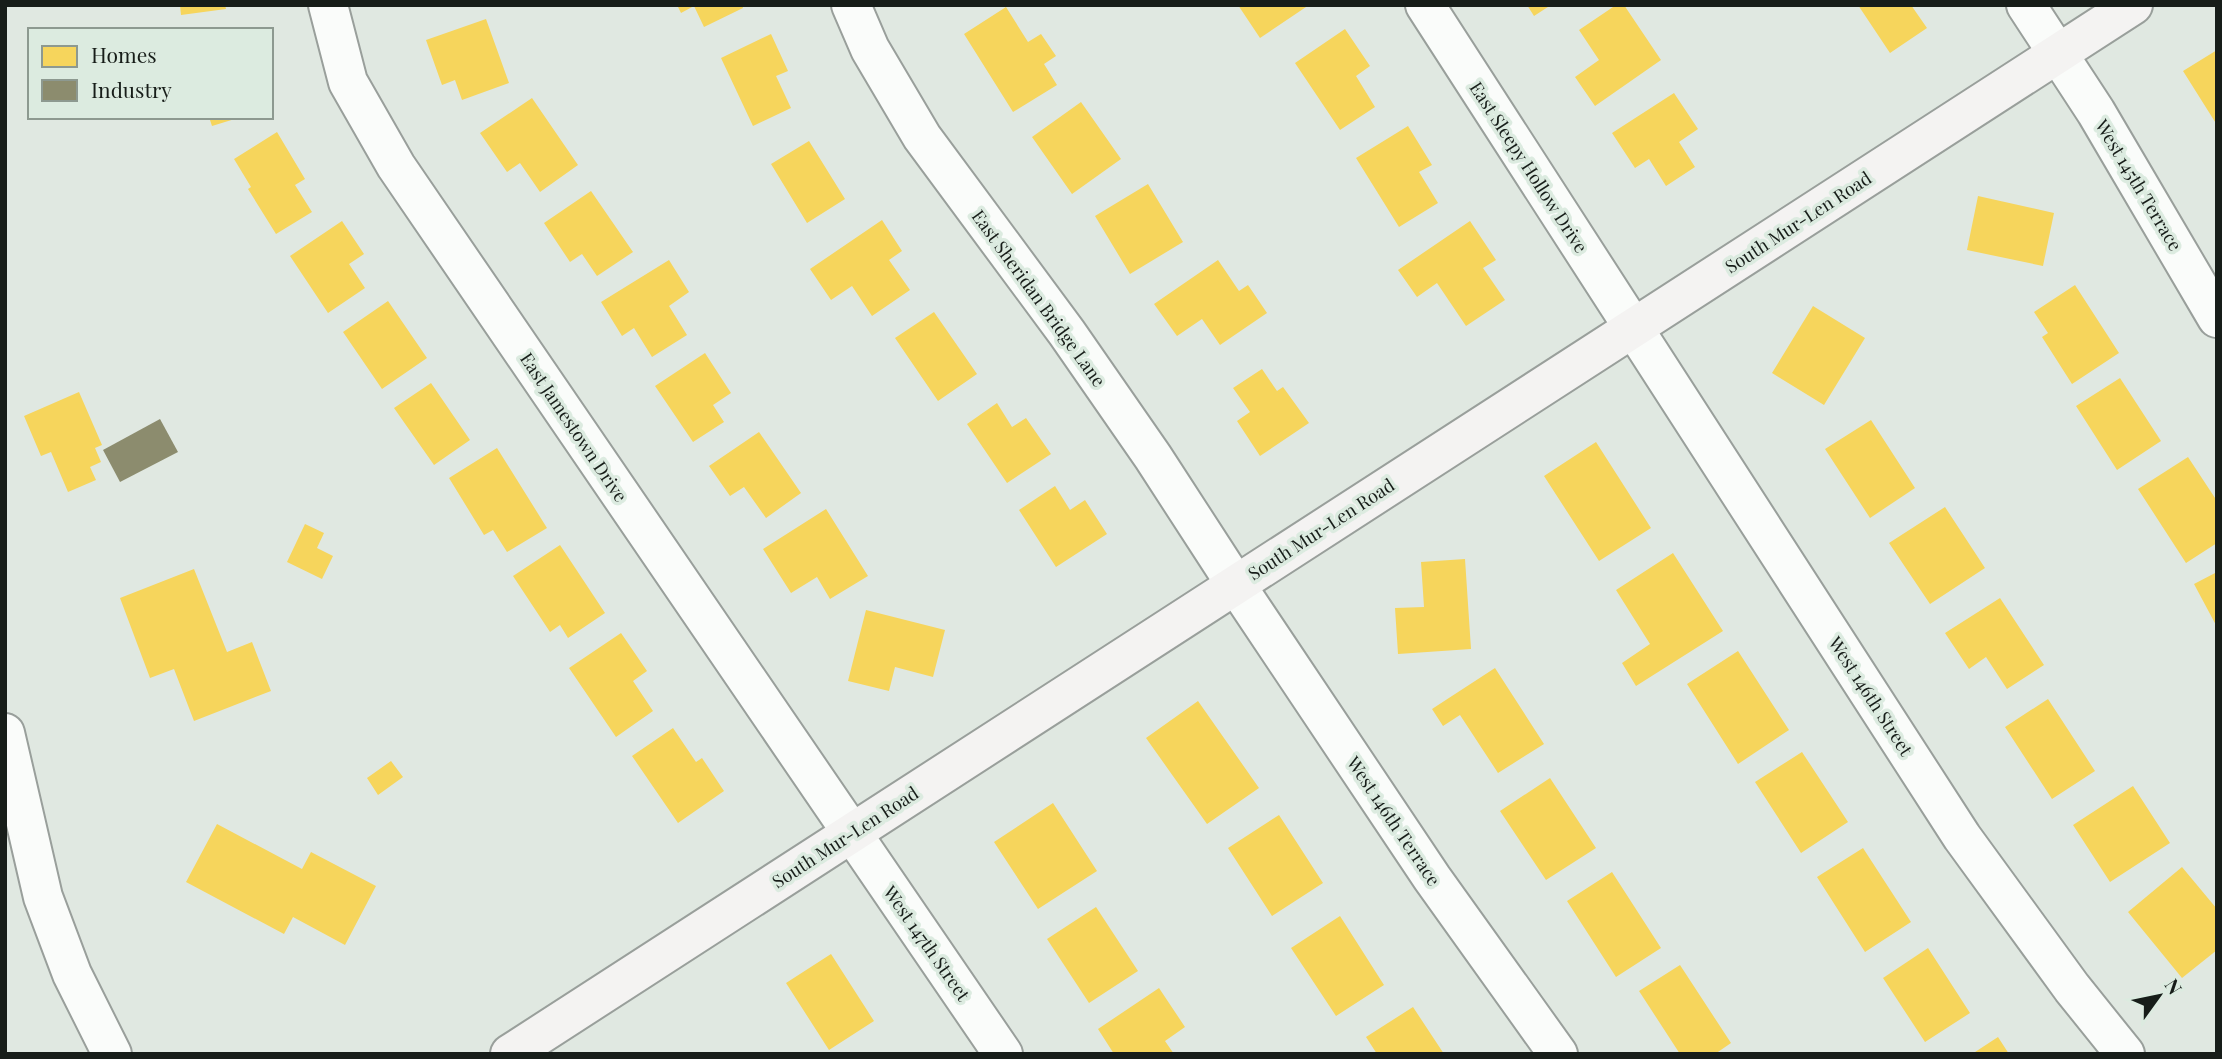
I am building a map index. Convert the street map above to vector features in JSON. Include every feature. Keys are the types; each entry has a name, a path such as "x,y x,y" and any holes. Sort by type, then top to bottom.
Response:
{"main road":[{"name":"South Mur-Len Road","path":"510,1054 2133,5"}],"street":[{"name":"East Jamestown Drive","path":"328,5 348,82 396,166 852,833"},
{"name":"East Sheridan Bridge Lane","path":"852,5 870,49 922,137 1075,344 1236,585"},
{"name":"East Sleepy Hollow Drive","path":"1424,5 1633,328"},
{"name":"West 145th Terrace","path":"2026,5 2096,112 2217,318"},
{"name":"West 146th Street","path":"1633,328 1962,837 2072,988 2125,1054"},
{"name":"West 146th Terrace","path":"1236,585 1432,878 1558,1054"},
{"path":"5,733 43,897 72,974 112,1054"},
{"name":"West 147th Street","path":"852,833 1003,1054"}],"building: Homes":[{"path":"180,5 225,5 226,9 181,15"},
{"path":"677,5 742,5 743,8 704,27 694,6 681,13"},
{"path":"1238,5 1309,5 1260,38"},
{"path":"1527,5 1551,5 1534,16"},
{"path":"1616,5 1624,5 1661,60 1595,106 1575,77 1599,60 1579,30"},
{"path":"1858,5 1911,5 1927,28 1890,53"},
{"path":"1006,7 1028,42 1041,34 1056,56 1044,64 1057,85 1013,112 964,34"},
{"path":"486,19 509,83 462,100 455,80 442,85 426,40"},
{"path":"1345,29 1370,66 1356,76 1375,107 1340,130 1295,63"},
{"path":"771,34 788,71 776,76 791,108 753,126 721,58"},
{"path":"2217,50 2217,125 2183,71"},
{"path":"1674,93 1698,129 1679,142 1695,167 1666,186 1649,159 1635,168 1612,133"},
{"path":"532,98 578,165 540,192 520,163 507,172 480,133"},
{"path":"1081,102 1121,159 1072,194 1032,137"},
{"path":"210,119 235,119 212,126"},
{"path":"1408,126 1432,165 1419,172 1438,203 1399,227 1356,158"},
{"path":"277,132 305,179 295,185 312,212 276,234 248,189 251,187 234,159"},
{"path":"809,141 845,199 807,223 771,164"},
{"path":"1148,184 1183,242 1130,274 1095,216"},
{"path":"591,191 633,252 597,276 582,254 570,262 544,223"},
{"path":"1978,196 2054,213 2043,266 1967,250"},
{"path":"882,220 902,251 889,260 910,290 872,316 852,286 831,300 810,269"},
{"path":"342,221 364,254 349,264 365,288 328,313 290,256"},
{"path":"1470,221 1496,260 1483,268 1505,300 1466,326 1437,283 1417,297 1398,270"},
{"path":"669,260 689,292 669,306 687,335 652,357 634,328 622,336 601,302"},
{"path":"1218,260 1239,291 1248,285 1267,313 1220,345 1202,319 1177,336 1154,304"},
{"path":"2075,285 2119,353 2072,384 2042,337 2048,333 2034,312"},
{"path":"388,301 427,358 382,389 343,332"},
{"path":"1813,306 1865,338 1824,405 1772,373"},
{"path":"934,312 977,374 938,401 895,338"},
{"path":"705,353 731,393 713,405 724,422 693,442 655,386"},
{"path":"1262,369 1277,391 1283,387 1309,423 1260,456 1237,421 1250,412 1233,388"},
{"path":"2120,378 2161,441 2117,470 2076,406"},
{"path":"431,383 470,440 434,465 394,408"},
{"path":"79,392 102,445 95,448 101,462 90,467 96,480 68,492 51,452 41,456 24,416"},
{"path":"997,403 1012,427 1026,418 1051,454 1007,483 967,424"},
{"path":"1871,420 1915,488 1870,518 1825,449"},
{"path":"759,432 801,493 766,518 744,487 730,496 709,466"},
{"path":"1596,442 1651,528 1599,561 1544,476"},
{"path":"497,448 547,528 507,552 493,530 484,535 449,478"},
{"path":"2188,457 2217,501 2217,543 2186,563 2138,489"},
{"path":"1055,486 1070,510 1085,500 1107,534 1056,567 1019,510"},
{"path":"1945,507 1985,568 1930,604 1889,543"},
{"path":"826,509 868,576 830,599 817,577 791,593 763,549"},
{"path":"305,524 324,533 317,548 333,556 322,579 287,562"},
{"path":"560,545 605,613 568,638 560,625 550,632 513,576"},
{"path":"1673,553 1723,631 1636,686 1622,663 1650,644 1616,590"},
{"path":"1465,559 1471,649 1398,654 1395,608 1424,607 1421,562"},
{"path":"194,569 227,652 252,642 271,691 194,721 174,669 150,678 120,598"},
{"path":"2217,572 2217,627 2194,584"},
{"path":"2000,598 2044,665 2007,689 1986,657 1969,669 1945,633"},
{"path":"866,610 945,630 933,677 895,667 889,691 848,681"},
{"path":"621,633 647,671 633,681 653,711 616,737 569,668"},
{"path":"1738,651 1789,730 1738,764 1687,684"},
{"path":"1495,668 1544,744 1498,773 1460,715 1443,726 1432,709"},
{"path":"2048,699 2095,771 2052,799 2005,727"},
{"path":"1198,701 1259,788 1207,824 1146,738"},
{"path":"673,728 696,762 702,758 724,791 678,823 632,756"},
{"path":"1802,752 1848,822 1801,853 1755,782"},
{"path":"391,761 403,777 378,795 367,778"},
{"path":"1550,778 1596,848 1546,880 1500,811"},
{"path":"2133,786 2170,843 2110,882 2073,825"},
{"path":"1053,803 1097,871 1038,909 994,842"},
{"path":"1279,815 1323,883 1272,916 1228,848"},
{"path":"217,824 302,869 311,852 376,886 345,945 293,917 284,934 186,882"},
{"path":"1863,848 1911,922 1865,952 1817,877"},
{"path":"2182,867 2217,909 2217,950 2182,978 2128,912"},
{"path":"1612,872 1661,948 1616,977 1567,901"},
{"path":"1096,907 1138,971 1089,1003 1047,939"},
{"path":"1340,916 1384,985 1336,1016 1291,948"},
{"path":"1928,948 1970,1013 1925,1042 1883,978"},
{"path":"831,954 874,1021 829,1050 786,983"},
{"path":"1680,965 1731,1043 1715,1054 1680,1054 1639,991"},
{"path":"1159,988 1185,1027 1165,1041 1174,1054 1114,1054 1098,1029"},
{"path":"1413,1007 1444,1054 1377,1054 1366,1037"},
{"path":"1998,1037 2009,1054 1972,1054"}],"building: Industry":[{"path":"160,419 178,452 120,482 103,450"}]}
